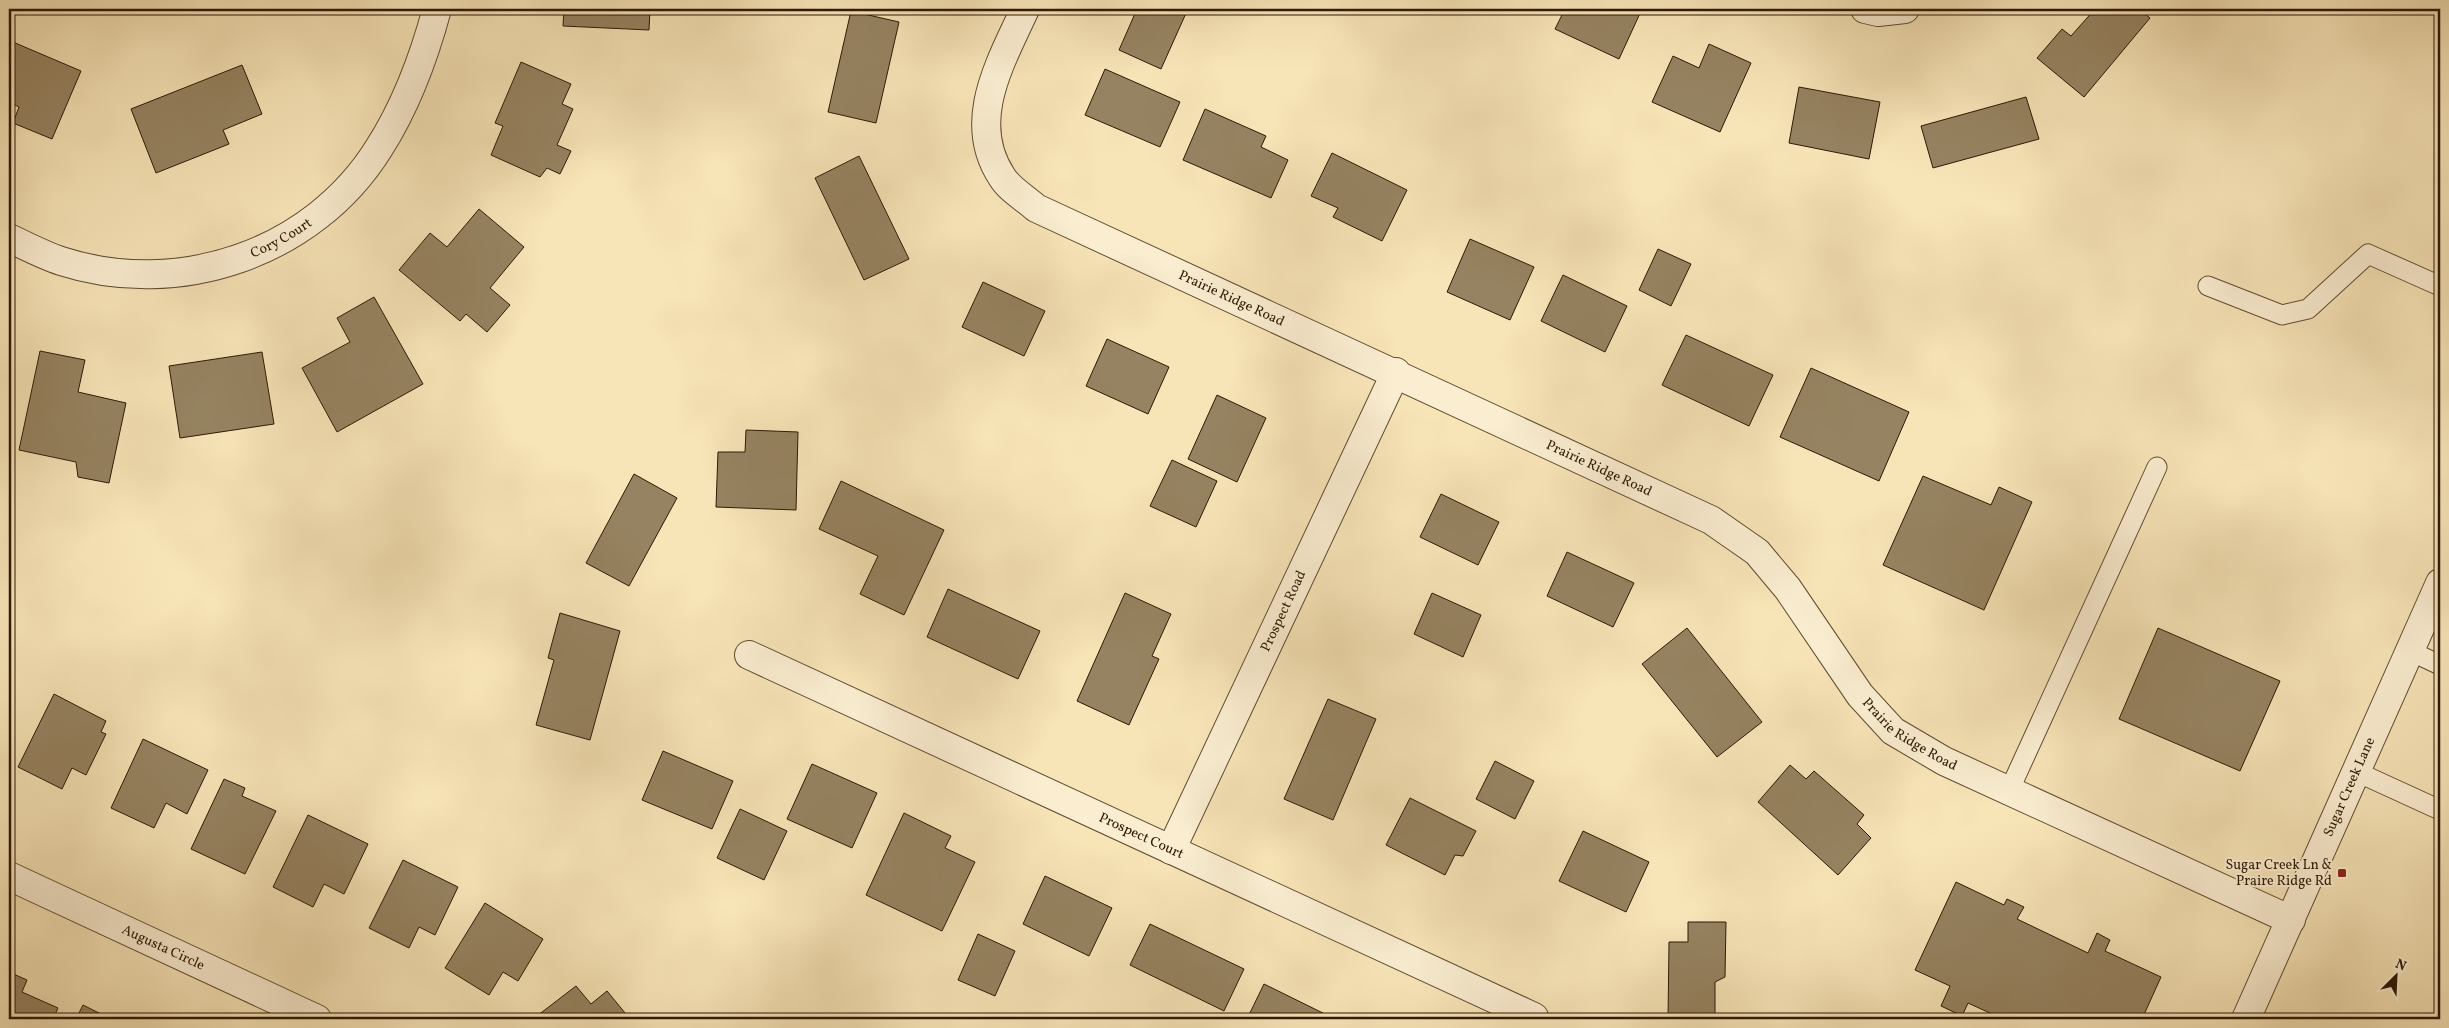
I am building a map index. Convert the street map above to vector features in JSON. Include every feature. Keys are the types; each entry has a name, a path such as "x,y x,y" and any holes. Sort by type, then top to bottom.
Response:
{"street":[{"name":"Cory Court","path":"9,238 60,261 106,272 160,276 214,268 257,253 305,227 346,192 379,148 426,50 437,9"},
{"name":"Prairie Ridge Road","path":"1025,9 996,74 986,111 986,147 1002,178 1036,208 1396,372 1712,520 1756,552 1788,589 1860,695 1893,731 1944,761 2291,920"},
{"path":"1864,9 1878,12 1905,9"},
{"name":"Prospect Road","path":"1171,850 1396,372"},
{"name":"Sugar Creek Lane","path":"2246,1019 2440,583"},
{"name":"Prospect Court","path":"749,655 1534,1017"},
{"name":"Augusta Circle","path":"9,876 317,1019"}],"lane":[{"path":"2208,286 2282,315 2308,309 2368,254 2440,286"},
{"path":"2009,791 2157,467"},
{"path":"2410,651 2440,665"},
{"path":"2357,772 2440,810"}],"building":[{"path":"564,9 650,9 649,30 563,26"},
{"path":"1137,9 1187,11 1161,69 1119,50"},
{"path":"1565,9 1642,9 1619,59 1555,29"},
{"path":"2095,9 2101,14 2105,9 2139,9 2150,18 2084,97 2037,58 2062,29 2071,36"},
{"path":"851,11 899,22 876,123 828,112"},
{"path":"13,42 81,71 52,139 13,123 19,107 9,102 9,52"},
{"path":"1709,44 1751,63 1720,132 1652,102 1673,56 1699,68"},
{"path":"521,62 571,84 562,104 573,109 557,145 571,151 560,174 547,168 540,177 491,155 503,126 495,123"},
{"path":"242,65 262,114 223,130 229,144 156,173 131,109"},
{"path":"1105,69 1180,102 1160,147 1085,115"},
{"path":"1799,87 1880,102 1869,159 1789,143"},
{"path":"2026,97 2039,139 1933,168 1921,126"},
{"path":"1205,109 1266,136 1261,147 1288,160 1271,198 1183,160"},
{"path":"1332,153 1407,190 1382,241 1333,217 1338,208 1311,196"},
{"path":"859,156 909,259 864,280 815,178"},
{"path":"479,209 524,247 490,288 510,305 487,332 466,314 460,321 399,270 430,233 447,247"},
{"path":"1470,239 1534,267 1510,320 1447,292"},
{"path":"1658,249 1691,264 1671,306 1639,290"},
{"path":"1563,275 1627,306 1605,352 1541,321"},
{"path":"983,282 1045,311 1024,356 962,327"},
{"path":"374,297 423,384 337,432 302,368 350,342 337,318"},
{"path":"1686,335 1773,375 1749,426 1662,385"},
{"path":"1107,339 1169,367 1148,414 1086,386"},
{"path":"40,351 85,360 78,392 126,403 109,483 78,477 76,462 19,450"},
{"path":"262,352 274,424 180,438 169,366"},
{"path":"1811,368 1909,412 1879,481 1780,437"},
{"path":"1217,395 1266,418 1237,482 1188,459"},
{"path":"746,430 798,432 796,510 716,507 718,452 745,452"},
{"path":"1172,460 1217,481 1196,527 1150,506"},
{"path":"634,474 677,498 629,586 586,563"},
{"path":"1923,476 1991,505 1999,487 2032,502 1984,610 1883,565"},
{"path":"841,481 944,530 904,615 860,594 878,556 819,529"},
{"path":"1441,494 1499,522 1478,565 1420,537"},
{"path":"1567,552 1634,583 1613,627 1547,596"},
{"path":"948,589 1040,631 1018,679 927,637"},
{"path":"1125,593 1171,614 1152,656 1159,659 1129,725 1077,701"},
{"path":"1432,593 1481,615 1463,657 1414,634"},
{"path":"560,613 620,631 590,740 536,725 554,660 548,658"},
{"path":"1687,628 1762,722 1717,757 1642,664"},
{"path":"2158,628 2280,681 2240,771 2119,719"},
{"path":"54,694 106,721 101,732 106,734 86,775 72,768 62,789 18,767"},
{"path":"1328,699 1376,719 1333,820 1284,799"},
{"path":"143,739 208,770 187,814 166,803 154,828 111,808"},
{"path":"663,751 733,781 712,829 642,800"},
{"path":"1495,761 1534,781 1515,819 1476,799"},
{"path":"812,764 877,793 852,848 787,819"},
{"path":"1790,765 1806,779 1814,771 1864,815 1857,824 1871,838 1838,875 1758,802"},
{"path":"224,779 245,788 242,796 276,811 245,874 191,849"},
{"path":"1410,798 1476,831 1463,856 1455,855 1445,875 1386,845"},
{"path":"740,809 787,831 764,880 717,858"},
{"path":"904,813 951,836 945,848 975,862 942,931 866,895"},
{"path":"308,815 368,844 344,894 324,884 313,907 273,887"},
{"path":"1583,831 1649,862 1626,912 1559,881"},
{"path":"403,860 458,887 435,935 419,927 409,948 369,928"},
{"path":"1045,876 1112,908 1089,956 1023,924"},
{"path":"1956,882 2004,905 2007,899 2024,907 2017,919 2088,953 2097,933 2110,940 2105,951 2161,977 2142,1019 2003,1019 1968,1003 1962,1016 1941,1006 1950,986 1915,970"},
{"path":"485,903 543,939 518,981 503,972 489,995 445,968"},
{"path":"1688,922 1726,922 1725,977 1715,982 1715,1019 1668,1019 1669,942 1688,942"},
{"path":"1150,924 1244,969 1224,1011 1130,965"},
{"path":"978,934 1015,951 995,996 958,980"},
{"path":"9,972 27,980 22,992 58,1008 53,1019 9,1019"},
{"path":"1264,984 1335,1019 1247,1019"},
{"path":"576,986 591,1004 607,991 630,1019 533,1019"},
{"path":"83,1005 111,1019 76,1019"}],"place":[{"name":"Sugar Creek Ln & Praire Ridge Rd","path":"2342,873"}]}
